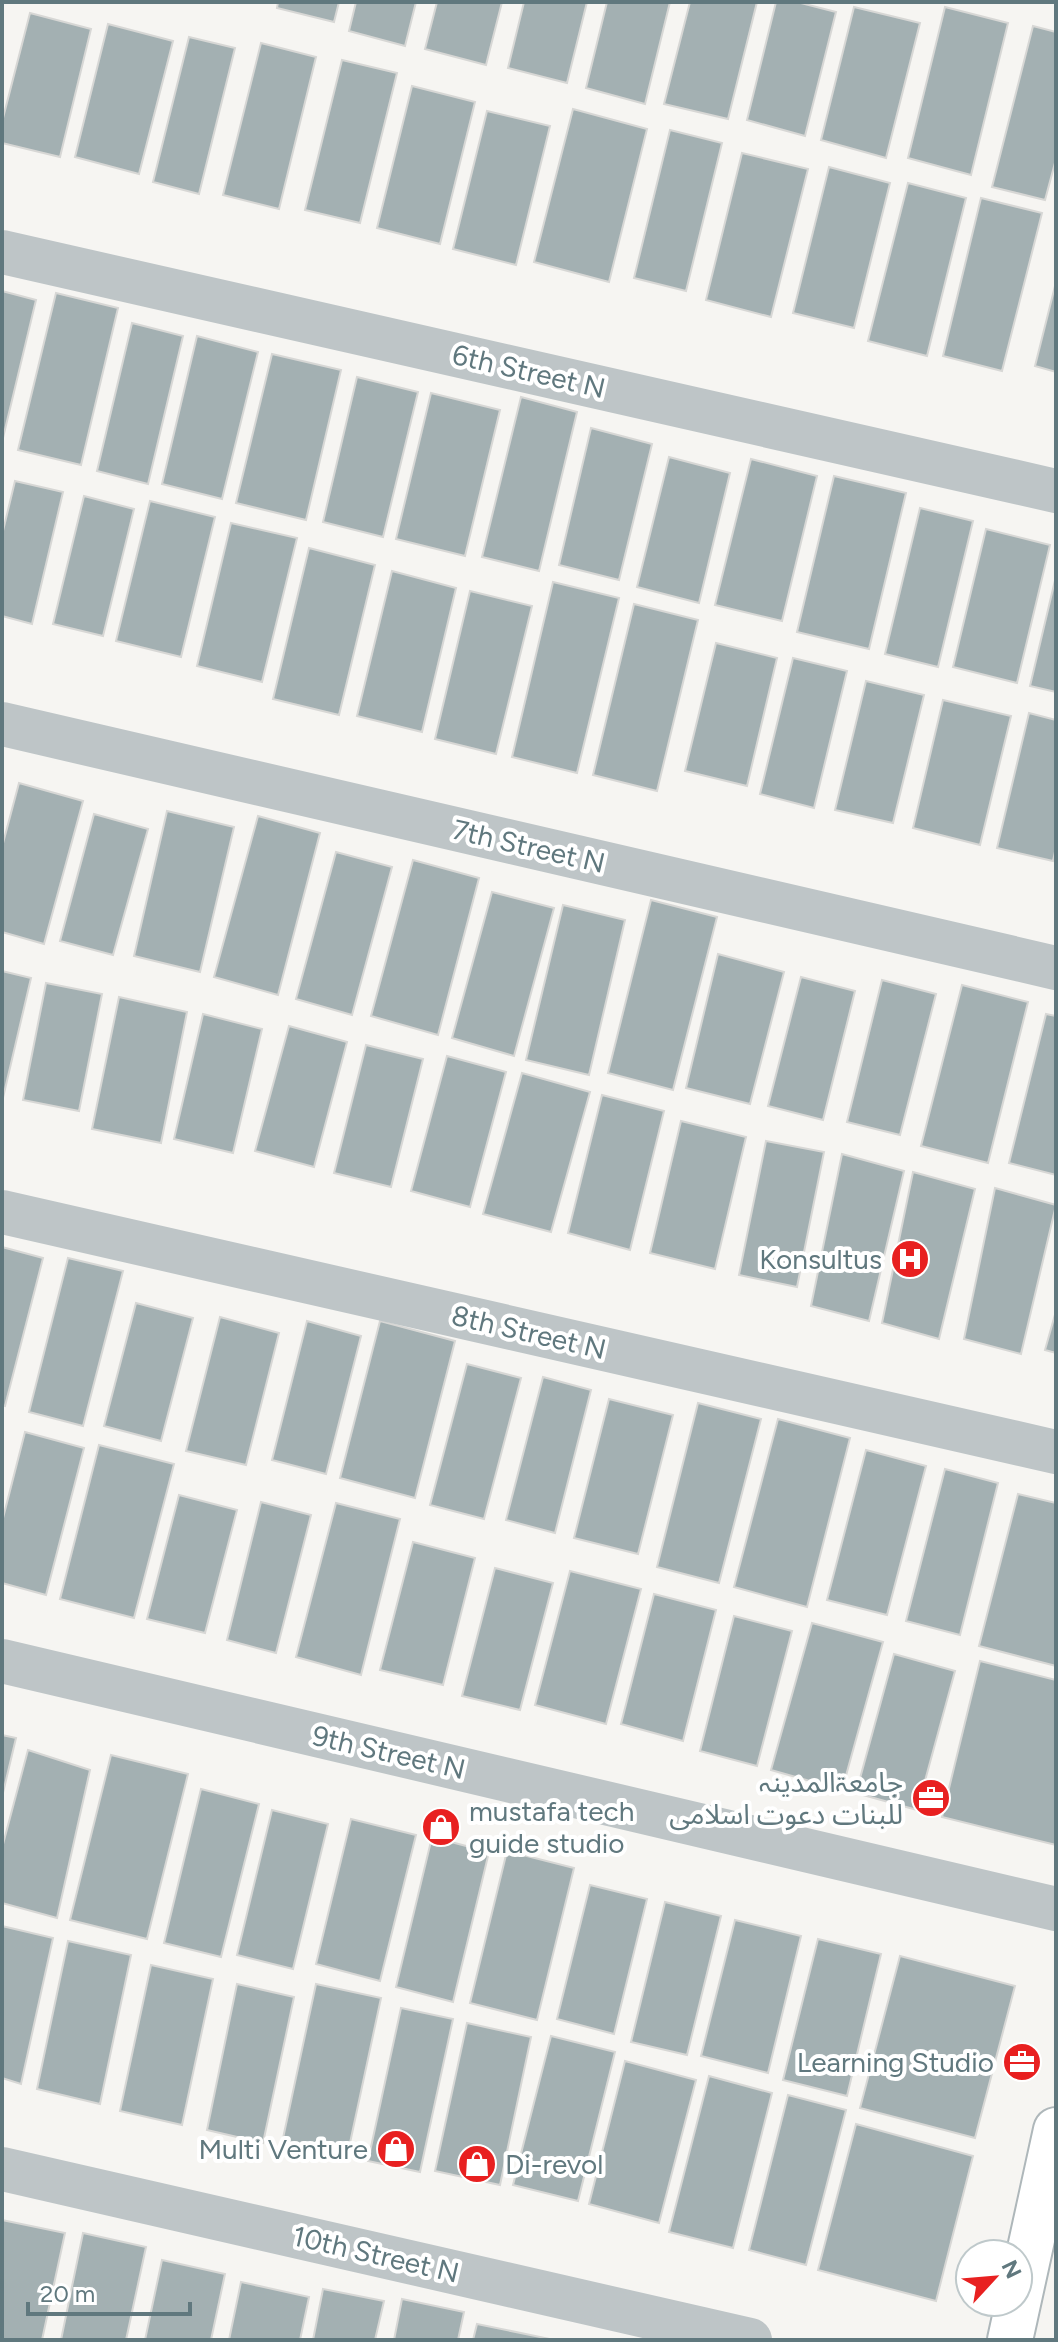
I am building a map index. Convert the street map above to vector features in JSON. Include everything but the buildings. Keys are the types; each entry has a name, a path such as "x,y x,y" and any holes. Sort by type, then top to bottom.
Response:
{"main road":[{"path":"1010,2340 1056,2130"}],"street":[{"name":"6th Street N","path":"2,252 1056,491"},
{"name":"7th Street N","path":"2,724 1056,968"},
{"name":"8th Street N","path":"2,1212 1056,1452"},
{"name":"9th Street N","path":"2,1661 1056,1909"},
{"name":"10th Street N","path":"2,2169 750,2340"}],"place":[{"name":"Konsultus","path":"910,1259"},
{"name":"جامعۃالمدینہ للبنات دعوت اسلامی","path":"931,1798"},
{"name":"mustafa tech guide studio","path":"441,1827"},
{"name":"Learning Studio","path":"1022,2062"},
{"name":"Multi Venture","path":"396,2149"},
{"name":"Di-revol","path":"477,2164"}]}
